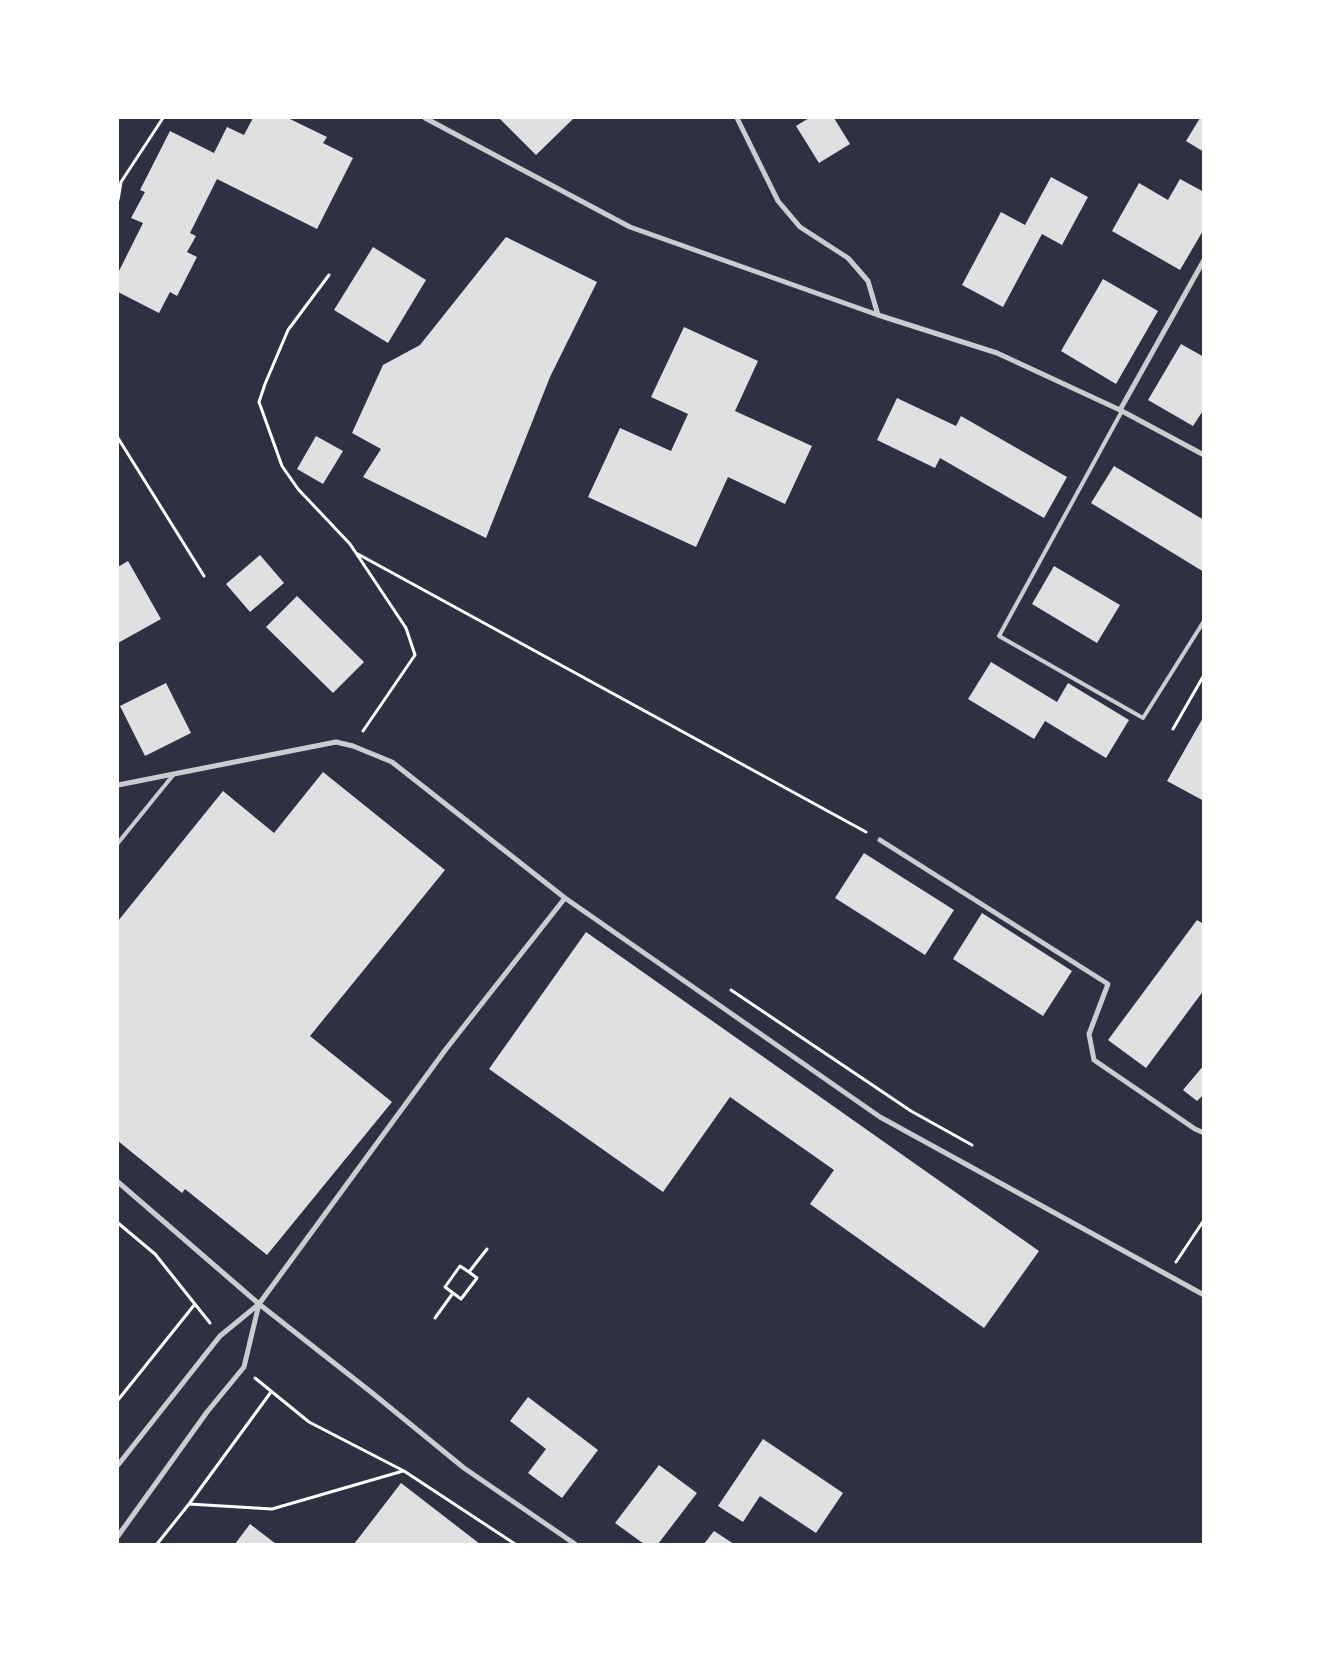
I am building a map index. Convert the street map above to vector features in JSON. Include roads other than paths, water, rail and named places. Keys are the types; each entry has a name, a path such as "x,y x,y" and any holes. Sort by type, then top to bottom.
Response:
{"street":[{"path":"425,118 630,227 878,315 997,353 1121,410 1204,455"},
{"path":"737,118 778,201 800,227 848,258 868,281 878,315"},
{"path":"1121,410 1204,260"},
{"path":"118,785 336,742 353,746 392,762 564,898 880,1117 1204,1295"},
{"path":"880,840 1108,984 1089,1034 1094,1060 1195,1129 1204,1133"},
{"path":"118,1466 220,1336 259,1304 446,1049 564,898"},
{"path":"118,1182 259,1304 464,1468 575,1544"},
{"path":"118,1536 207,1412 244,1367 259,1304"}],"lane":[{"path":"1121,410 999,636 1143,718 1204,621"},
{"path":"118,843 174,774"}]}
